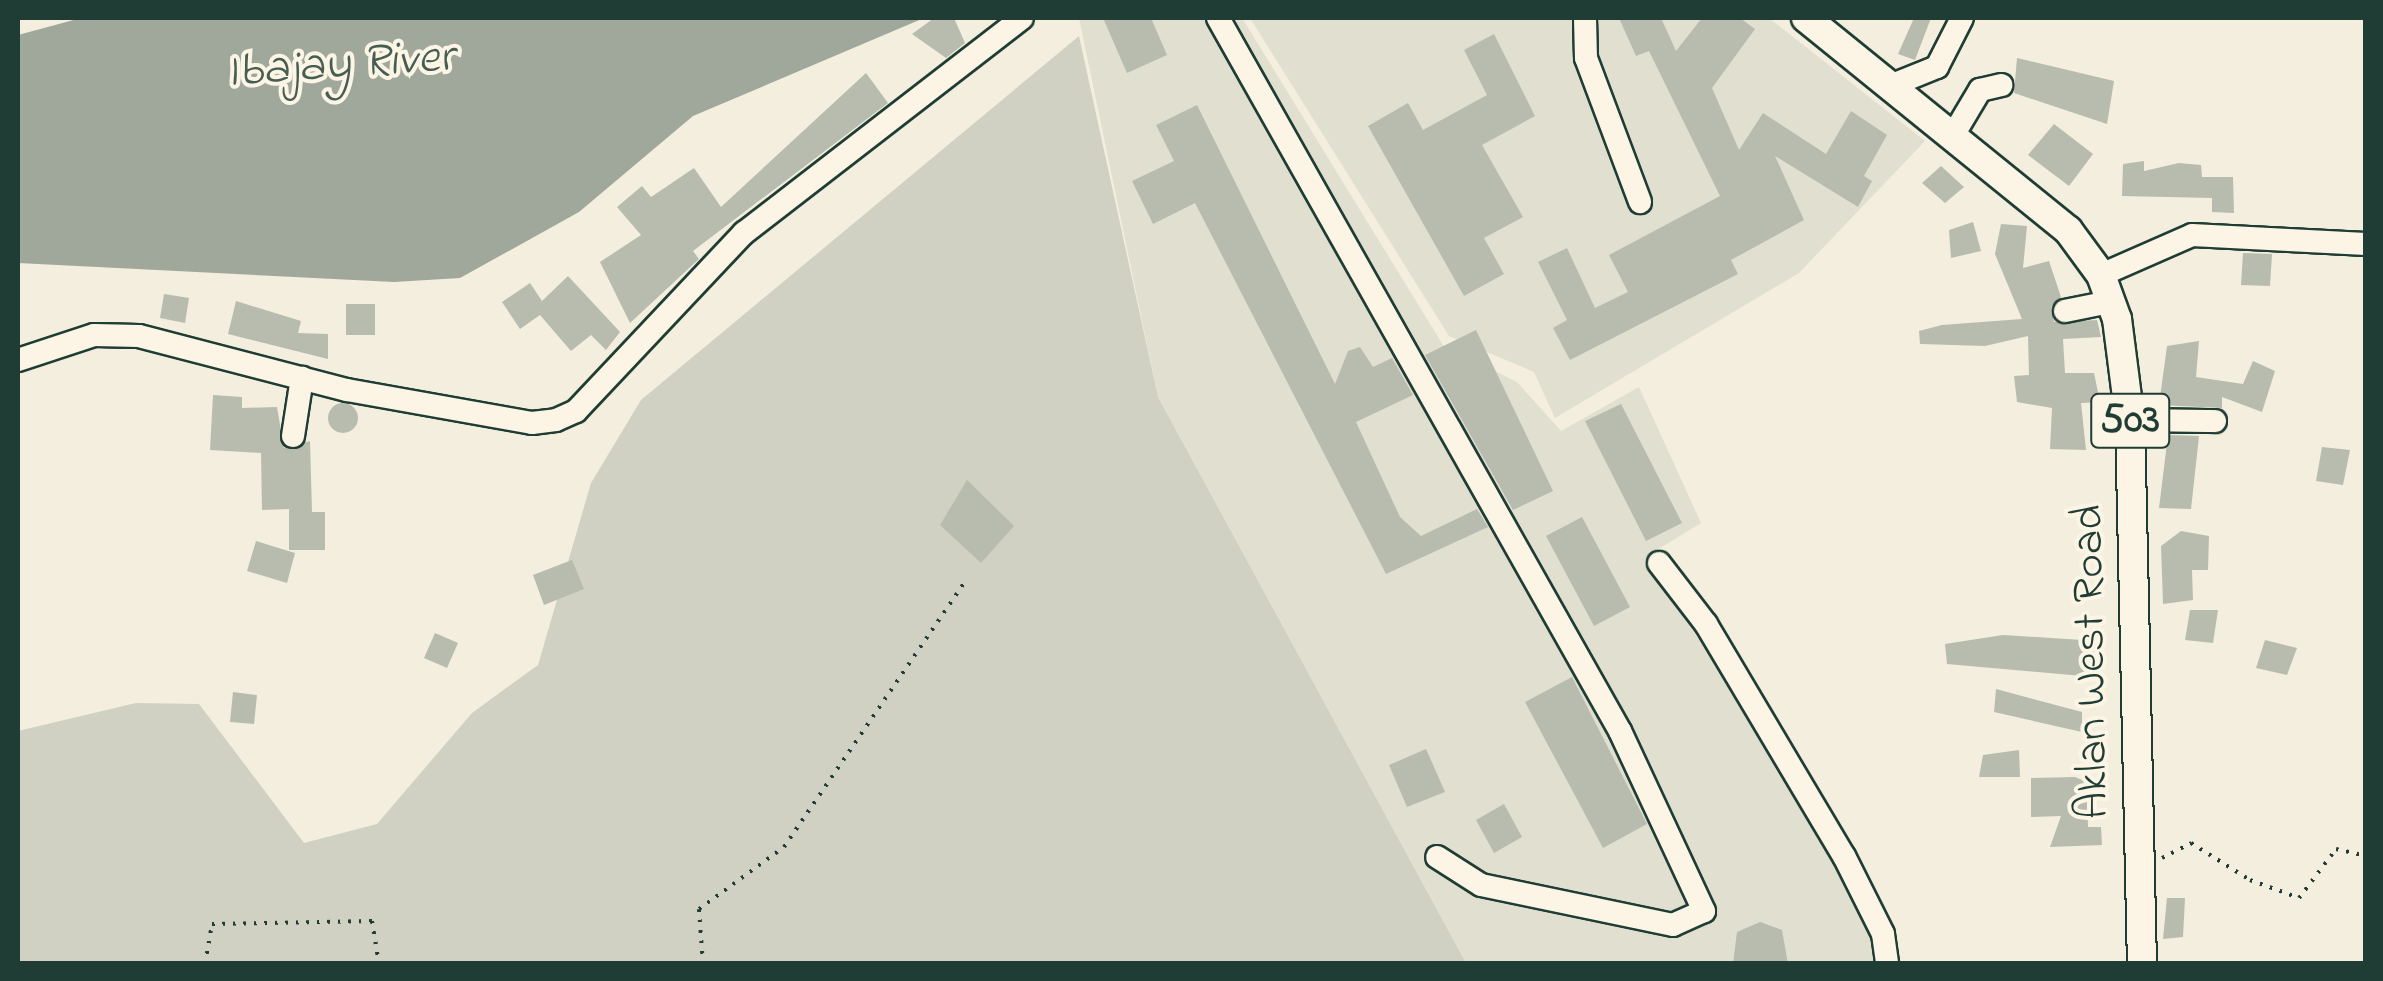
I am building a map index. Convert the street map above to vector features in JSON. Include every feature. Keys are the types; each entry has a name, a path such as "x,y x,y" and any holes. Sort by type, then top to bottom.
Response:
{"main road":[{"name":"Aklan West Road","path":"1806,18 2068,230 2106,289 2130,420 2142,964"}],"street":[{"path":"18,360 94,336 139,336 302,378 532,422 576,411 744,233 1022,18"},
{"path":"1218,18 1620,731 1704,910 1673,926 1481,886 1438,856"},
{"path":"1585,18 1586,58 1640,202"},
{"path":"1890,86 1937,67 1962,18"},
{"path":"1952,136 1980,90 2001,85"},
{"path":"2066,311 2192,235 2366,244"},
{"path":"294,436 302,378"},
{"path":"2130,420 2215,421"},
{"path":"1659,563 1706,624 1844,856 1883,934 1887,964"}],"path":[{"path":"703,964 699,909 784,847 966,580"},
{"path":"2140,869 2191,842 2250,880 2299,898 2336,849 2366,856"},
{"path":"205,964 212,924 372,921 379,964"}],"shaded area":[{"path":"1079,18 1242,18 1443,345 1517,382 1561,431 1639,387 1701,523 1647,556 1881,934 1885,963 1466,963 1158,397"},
{"path":"1250,18 1769,18 1925,141 1799,273 1555,418 1534,372 1449,336"},
{"path":"1079,36 1158,397 1466,963 18,963 18,731 136,703 199,704 304,843 377,824 472,713 538,665 591,483 641,400"}],"water":[{"name":"Ibajay River","path":"81,18 924,18 693,116 579,212 460,278 394,282 18,263 18,35"}],"building":[{"path":"934,18 954,18 965,43 946,58 912,34"},
{"path":"1103,18 1151,18 1167,55 1127,73"},
{"path":"1619,18 1661,18 1676,51 1702,18 1740,18 1755,29 1712,88 1739,150 1763,113 1826,154 1851,111 1887,135 1864,176 1872,181 1858,207 1775,156 1804,220 1731,260 1738,274 1570,360 1553,328 1567,320 1538,262 1567,248 1595,308 1628,292 1609,255 1720,196 1649,51 1636,56"},
{"path":"1914,18 1931,18 1915,60 1898,54"},
{"path":"1494,34 1535,116 1482,145 1523,217 1484,238 1504,274 1464,296 1368,126 1408,103 1423,130 1487,95 1464,50"},
{"path":"2017,58 2114,81 2107,124 2014,93"},
{"path":"866,73 888,103 693,251 699,259 630,323 600,262 641,235 617,207 642,186 651,197 694,168 721,207"},
{"path":"1197,105 1335,384 1348,351 1360,347 1373,367 1392,358 1413,395 1356,422 1400,517 1421,536 1477,509 1488,527 1386,574 1195,203 1153,224 1132,181 1174,161 1156,125"},
{"path":"2054,124 2093,154 2069,186 2028,155"},
{"path":"2144,161 2144,171 2179,163 2201,165 2202,177 2233,177 2234,213 2212,212 2212,198 2122,196 2123,164"},
{"path":"1941,166 1964,187 1945,203 1922,183"},
{"path":"1973,222 1981,251 1951,258 1949,230"},
{"path":"2001,224 2027,226 2023,268 2049,261 2061,297 2051,307 2054,322 2097,320 2101,337 2063,339 2065,373 2094,373 2100,402 2081,403 2086,450 2050,449 2052,408 2017,402 2014,376 2029,375 2028,336 1985,346 1920,344 1919,331 1942,325 2022,319 1995,254"},
{"path":"2243,253 2272,254 2270,286 2241,285"},
{"path":"568,276 620,332 606,350 591,335 571,351 540,315 520,329 502,302 530,283 542,301"},
{"path":"164,294 189,298 185,323 160,318"},
{"path":"236,301 301,321 298,333 328,334 328,359 228,334"},
{"path":"346,304 375,304 375,335 346,335"},
{"path":"1476,330 1553,491 1513,510 1425,355"},
{"path":"2199,341 2196,377 2243,384 2253,361 2275,371 2262,412 2222,397 2222,408 2159,405 2167,346"},
{"path":"213,395 242,397 242,408 277,407 284,448 310,441 312,512 325,512 325,550 289,550 289,509 262,510 261,453 210,450"},
{"path":"343,403 353,408 358,418 353,428 343,433 333,428 328,418 333,408"},
{"path":"1621,404 1682,523 1646,541 1585,421"},
{"path":"2168,435 2199,436 2191,509 2159,508"},
{"path":"2322,447 2350,450 2343,485 2316,481"},
{"path":"967,480 1014,526 981,563 940,525"},
{"path":"1582,517 1630,607 1594,626 1546,536"},
{"path":"2181,531 2209,536 2208,570 2192,570 2193,600 2163,604 2161,546"},
{"path":"256,541 295,553 287,583 247,571"},
{"path":"572,560 584,589 544,605 533,575"},
{"path":"2190,610 2218,610 2213,643 2185,640"},
{"path":"435,633 458,643 447,668 424,658"},
{"path":"2003,635 2098,641 2094,677 1947,664 1945,644"},
{"path":"2265,640 2297,648 2287,675 2256,668"},
{"path":"1572,677 1647,824 1603,848 1525,702"},
{"path":"1996,689 2082,712 2082,732 1994,712"},
{"path":"233,692 257,695 254,724 230,722"},
{"path":"1426,749 1445,792 1407,807 1389,765"},
{"path":"2019,750 2020,777 1979,777 1983,755"},
{"path":"2075,777 2087,782 2088,827 2101,827 2102,845 2050,847 2061,816 2031,817 2031,778"},
{"path":"1504,804 1522,837 1494,853 1476,820"},
{"path":"2167,898 2185,898 2183,937 2163,939"},
{"path":"1760,922 1782,930 1788,964 1733,964 1737,932"}]}
